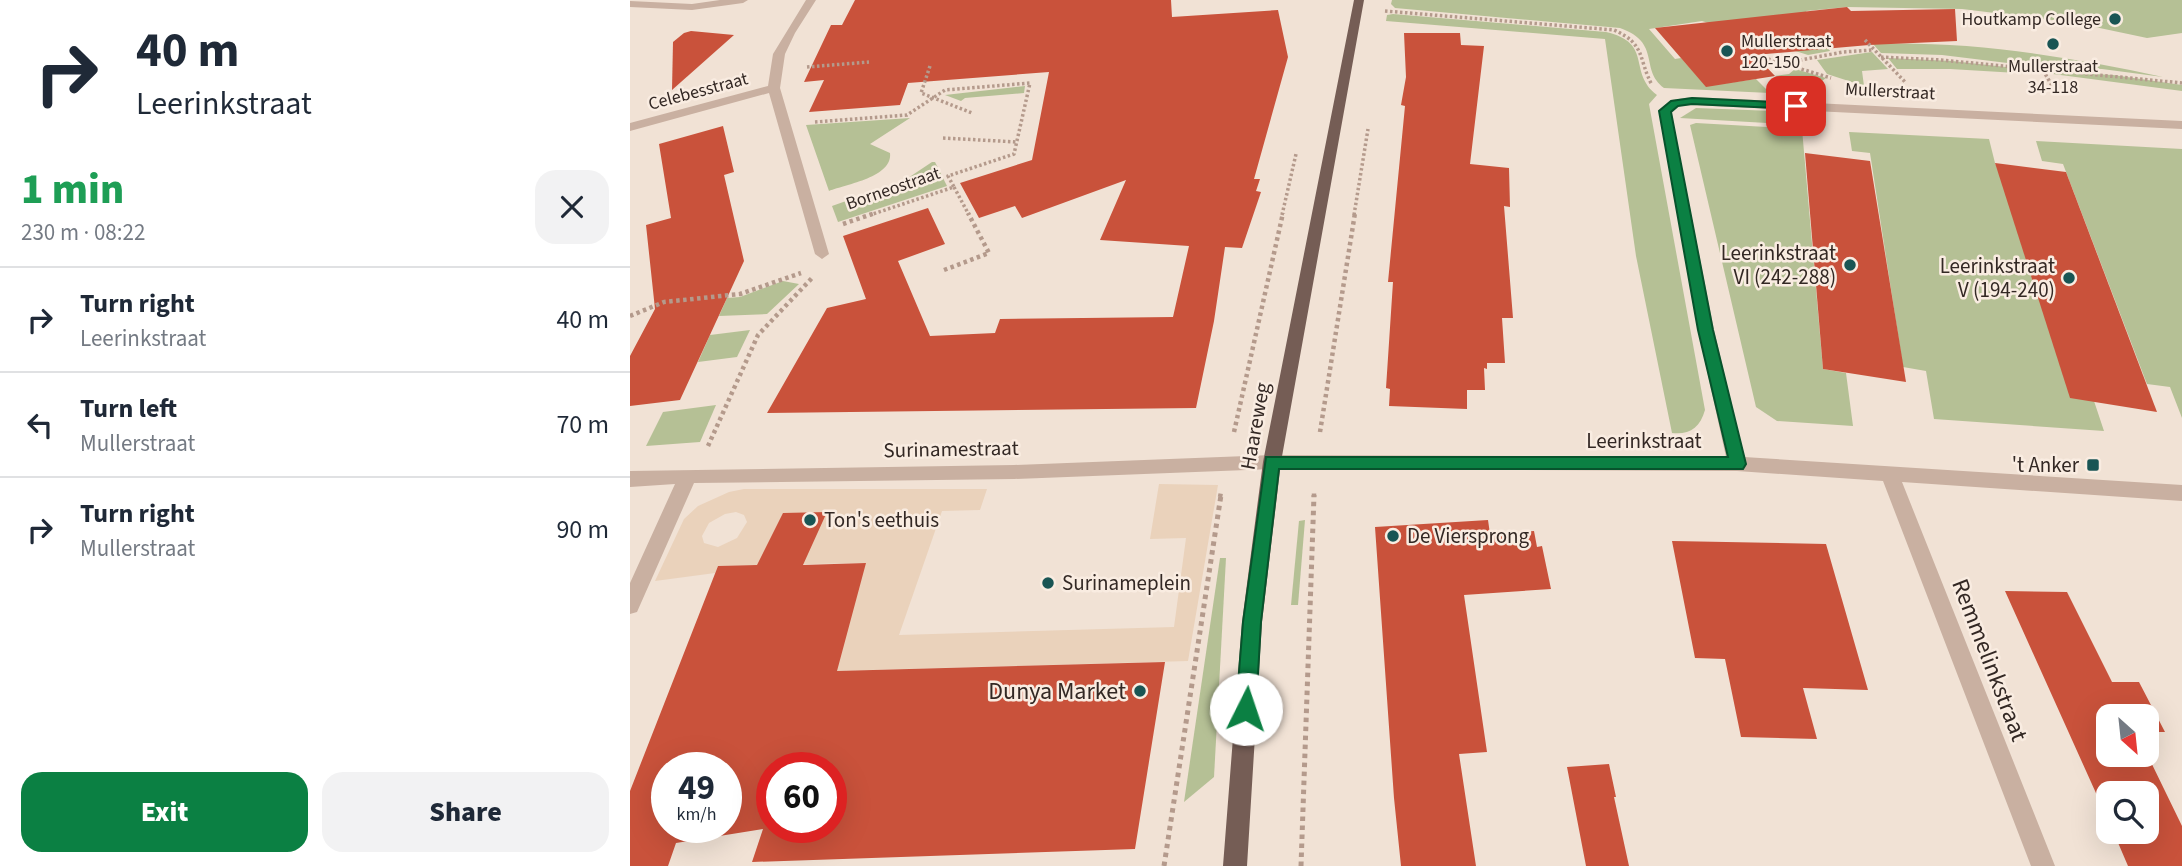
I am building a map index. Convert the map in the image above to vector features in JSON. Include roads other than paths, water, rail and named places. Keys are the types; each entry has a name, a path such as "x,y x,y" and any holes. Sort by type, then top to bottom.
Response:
{"main road":[{"name":"Haareweg","path":"1235,866 1252,622 1272,462 1359,0"}],"street":[{"path":"630,4 692,7 743,0"},
{"path":"811,0 789,33 776,69 774,88 824,259"},
{"name":"Celebesstraat","path":"630,127 774,88"},
{"name":"Mullerstraat","path":"1737,464 1706,330 1665,111 1675,103 1705,102 2182,125"},
{"name":"Leerinkstraat","path":"1272,462 1737,464 1889,472 2182,494"},
{"name":"Surinamestraat","path":"630,479 688,475 1014,472 1272,462"},
{"name":"Remmelinkstraat","path":"1889,472 2043,866"},
{"path":"630,605 688,475"}],"place":[{"name":"Houtkamp College","path":"2115,19"},
{"name":"Mullerstraat 34-118","path":"2053,44"},
{"name":"Mullerstraat 120-150","path":"1727,51"},
{"name":"Leerinkstraat VI (242-288)","path":"1850,265"},
{"name":"Leerinkstraat V (194-240)","path":"2069,278"},
{"name":"'t Anker","path":"2093,465"},
{"name":"Ton's eethuis","path":"810,520"},
{"name":"De Viersprong","path":"1393,536"},
{"name":"Surinameplein","path":"1048,583"},
{"name":"Dunya Market","path":"1140,691"}]}
